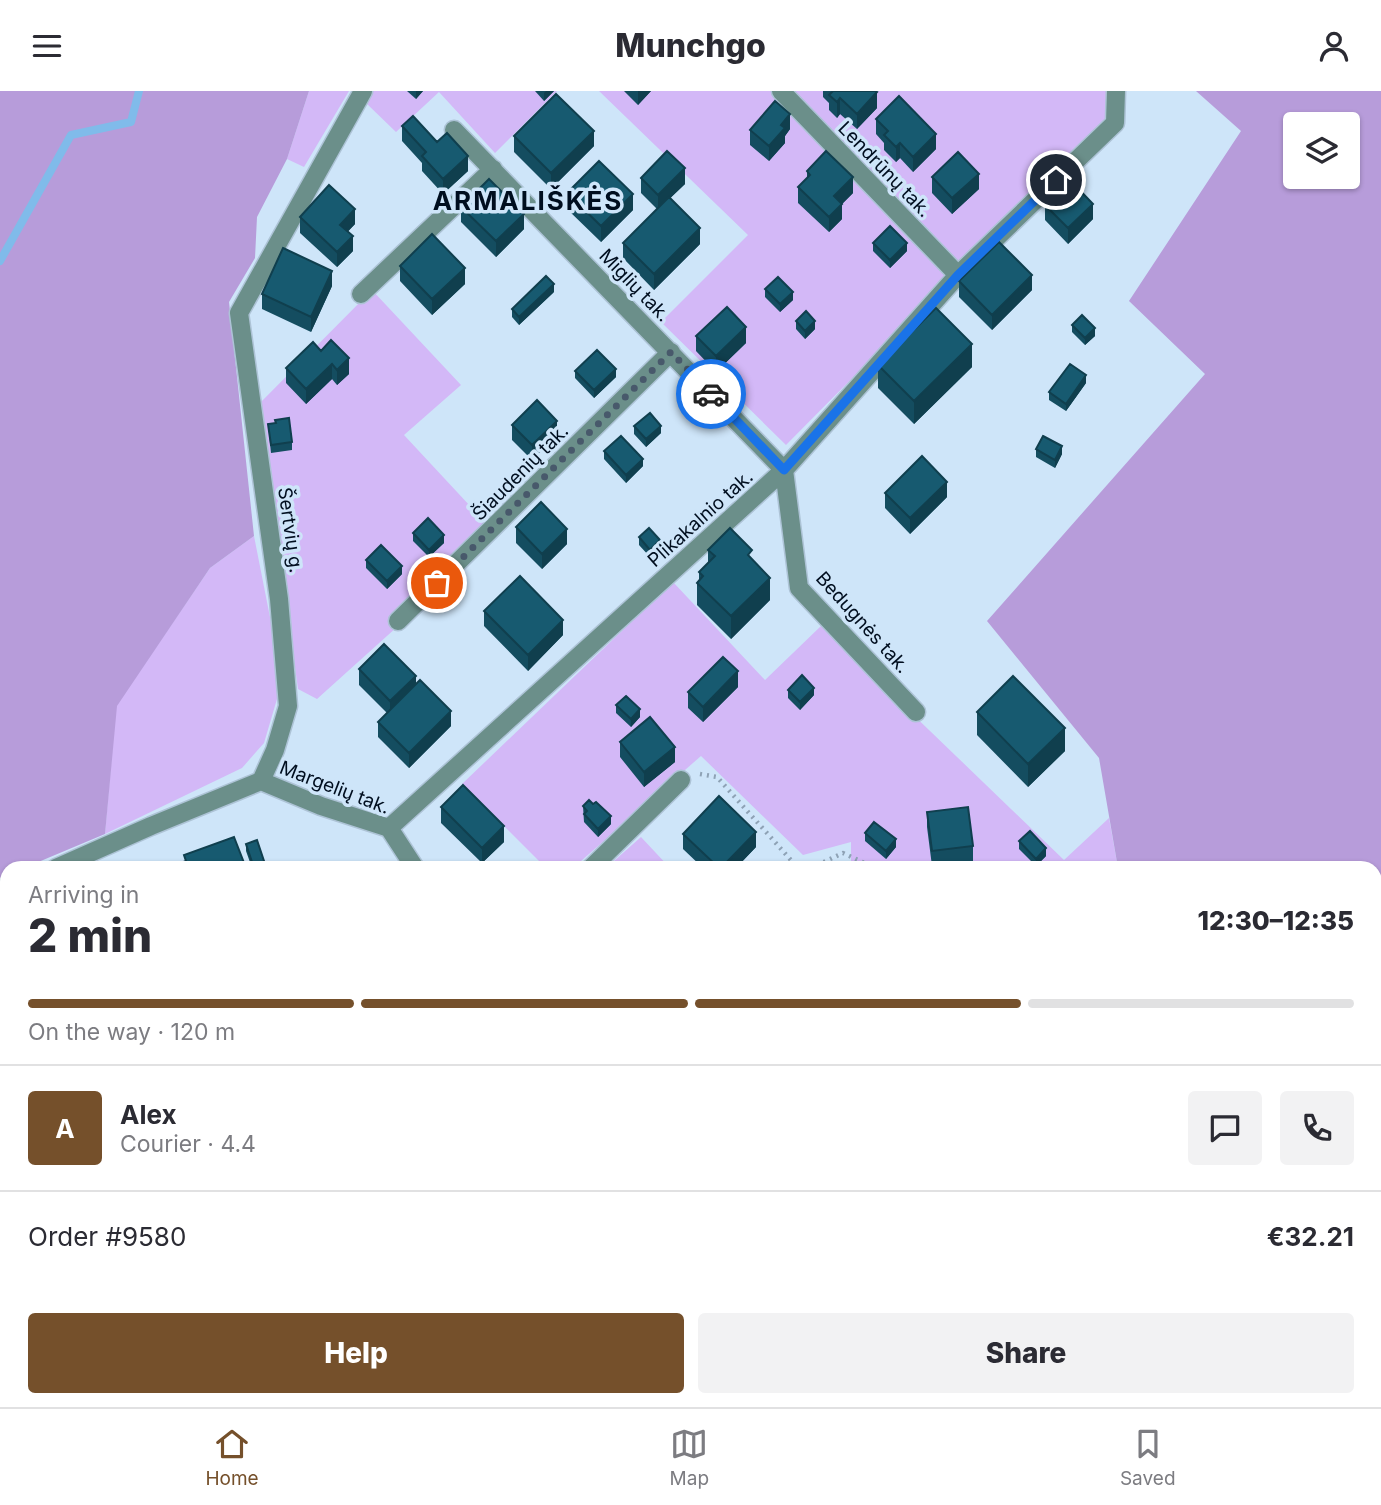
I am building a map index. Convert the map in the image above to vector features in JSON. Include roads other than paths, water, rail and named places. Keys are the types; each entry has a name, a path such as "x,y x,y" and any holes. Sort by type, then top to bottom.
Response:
{"street":[{"name":"Šertvių g.","path":"261,781 275,750 288,706 279,599 239,313 363,91"},
{"name":"Lendrūnų tak.","path":"781,91 958,275"},
{"name":"Plikakalnio tak.","path":"389,828 784,470 958,275 1115,123 1116,91"},
{"name":"Miglių tak.","path":"454,130 784,470"},
{"path":"361,294 493,169"},
{"name":"Šiaudenių tak.","path":"398,621 671,352"},
{"name":"Bedugnės tak.","path":"784,470 799,588 916,712"},
{"path":"598,861 681,780"},
{"name":"Margelių tak.","path":"261,781 321,806 389,828 410,861"},
{"path":"72,861 261,781"}],"waterway":[{"path":"0,261 71,135 131,122 139,91"}],"district":[{"name":"ARMALIŠKĖS","path":"528,201"}]}
